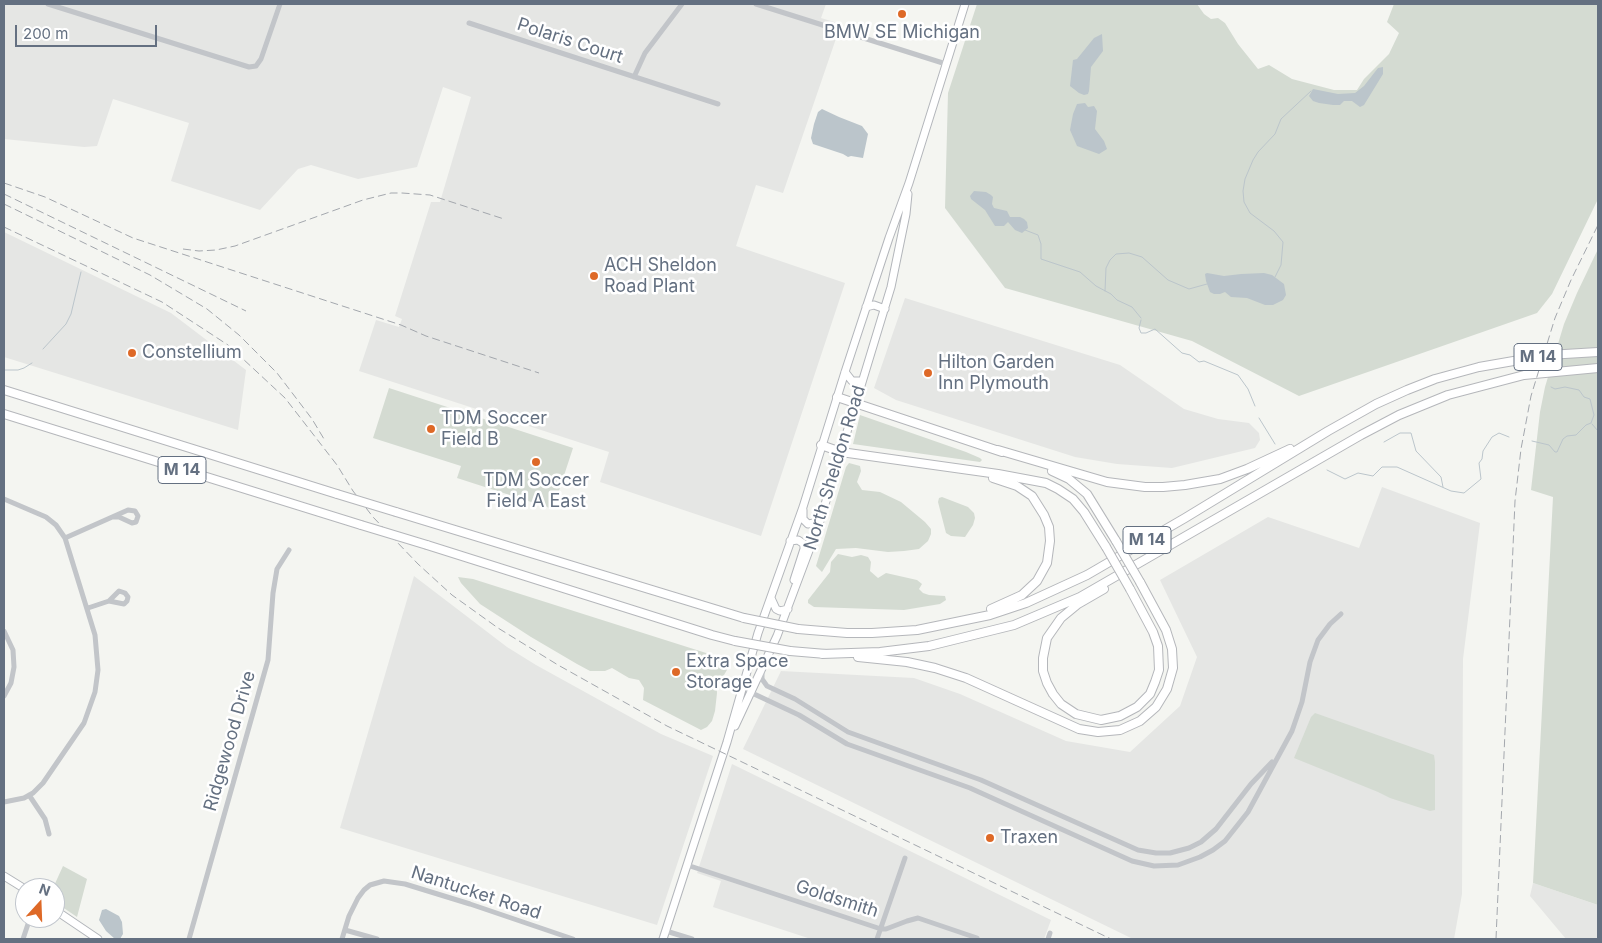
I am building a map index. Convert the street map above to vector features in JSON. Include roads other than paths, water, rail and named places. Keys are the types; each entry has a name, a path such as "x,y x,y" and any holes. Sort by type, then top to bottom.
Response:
{"highway":[{"name":"M 14","path":"4,390 744,618 798,629 872,633 917,630 990,614 1026,603 1076,581 1185,518 1328,431 1376,404 1435,379 1479,367 1522,359 1548,355 1598,352"},
{"name":"M 14","path":"4,414 427,545 712,636 790,651 822,654 880,652 929,646 1014,625 1080,597 1361,434 1423,405 1473,388 1524,375 1598,368"},
{"path":"822,654 907,662 935,668 966,678 1079,729 1098,732 1114,731 1135,724 1149,714 1163,698 1172,674 1173,658 1169,638 1161,618 1094,503 1075,483 1059,473 998,450 837,397"},
{"path":"998,450 1107,482 1164,487 1203,482 1240,472 1328,431"},
{"path":"821,445 840,452 1027,478 1052,485 1078,505 1106,547 1130,589 1154,632 1160,664 1156,682 1146,698 1126,714 1101,720 1076,714 1061,704 1052,694 1047,683 1043,658 1047,638 1054,626 1069,611 1116,582 1147,558"},
{"path":"950,467 1003,480 1027,492 1036,501 1044,515 1049,528 1050,541 1049,556 1045,568 1037,581 1027,591 1008,603 954,623"}],"main road":[{"name":"North Sheldon Road","path":"663,939 727,742 758,634 803,507 821,445 909,183 965,4"},
{"name":"North Sheldon Road","path":"727,742 752,692 788,609 823,512 885,309 906,214 909,183"},
{"path":"866,307 874,305 885,309"},
{"path":"845,372 852,381 862,381"},
{"path":"803,507 803,519 808,524 817,521 823,512"},
{"path":"790,541 798,540 804,544 792,586 793,597"},
{"path":"771,597 776,609 780,611 788,609"},
{"path":"4,876 15,883"},
{"path":"65,917 98,939"}],"street":[{"path":"48,4 246,67 256,66 261,60 280,4"},
{"path":"634,77 645,53 682,4"},
{"path":"756,4 946,64"},
{"name":"Polaris Court","path":"469,23 718,104"},
{"path":"4,499 46,516 56,525 65,538 88,608 98,655 97,682 84,723 43,784 29,796 4,802"},
{"path":"65,538 114,517"},
{"name":"Ridgewood Drive","path":"190,939 268,660 273,593 277,569 289,550"},
{"path":"88,608 109,601"},
{"path":"745,684 747,689 752,692 788,709 847,744 970,788 1124,858 1154,866 1178,865 1200,857 1225,840 1248,812 1296,720 1310,662 1318,640 1330,624 1341,614"},
{"path":"4,631 13,650 14,667 11,683 4,696"},
{"path":"762,670 762,679 767,686 818,712 848,732 974,777 1126,845 1144,851 1170,853 1194,846 1216,830 1251,784 1276,758"},
{"path":"811,722 818,712"},
{"path":"889,759 893,748"},
{"path":"970,788 974,777"},
{"path":"29,796 45,819 49,834"},
{"path":"1237,804 1248,812"},
{"path":"1044,820 1049,810"},
{"path":"1142,863 1144,851"},
{"path":"877,939 905,858"},
{"name":"Goldsmith","path":"687,865 881,929 918,918 977,938"},
{"name":"Nantucket Road","path":"345,930 358,898 364,890 370,885 384,881 404,884 572,939"},
{"path":"342,939 345,930 377,939"},
{"path":"666,931 692,939"},
{"path":"1048,939 1050,933"}],"waterway":[{"path":"1275,277 1281,265 1283,242 1274,231 1250,213 1244,202 1245,179 1253,160 1275,134 1281,119 1311,91"},
{"path":"1025,230 1038,235 1041,244 1041,259 1080,272 1096,286 1111,294 1117,300 1132,307 1141,318"},
{"path":"1105,291 1106,268 1110,260 1116,254 1129,253 1142,257 1168,280 1189,289 1207,284"},
{"path":"43,349 66,324 71,314 81,272"},
{"path":"1141,320 1139,328 1141,333 1155,329 1182,353 1190,355 1199,362 1204,361 1238,375 1248,389 1255,406"},
{"path":"4,370 18,370 32,363"},
{"path":"1532,441 1549,445 1557,452 1563,439 1567,436 1576,435 1586,425 1591,423 1594,415 1590,399 1584,397 1579,390 1565,387 1555,389 1551,387"},
{"path":"1259,418 1275,444"},
{"path":"1592,424 1598,431"},
{"path":"1384,442 1400,433 1411,433 1416,451 1441,477 1443,487"},
{"path":"1327,470 1345,479 1358,473 1373,476 1382,467 1397,467 1451,491 1464,493 1481,479 1479,463 1482,459 1483,451 1492,437 1499,433 1509,437"}],"railway":[{"path":"4,183 45,197 133,238 401,325 426,336 539,373"},
{"path":"183,249 199,251 235,246 363,200 391,193 430,195 504,219"},
{"path":"4,194 246,311"},
{"path":"4,204 150,275 207,309 239,335 277,373 312,419 324,439"},
{"path":"1496,939 1515,501 1521,449 1531,396 1555,318 1598,225"},
{"path":"4,227 162,302 228,345 285,398 337,465 353,491 373,517 418,564 452,595 498,628 558,665 667,726 1111,939"}],"place":[{"name":"BMW SE Michigan","path":"902,14"},
{"name":"ACH Sheldon Road Plant","path":"594,276"},
{"name":"Constellium","path":"132,353"},
{"name":"Hilton Garden Inn Plymouth","path":"928,373"},
{"name":"TDM Soccer Field B","path":"431,429"},
{"name":"TDM Soccer Field A East","path":"536,462"},
{"name":"Extra Space Storage","path":"676,672"},
{"name":"Traxen","path":"990,838"}]}
